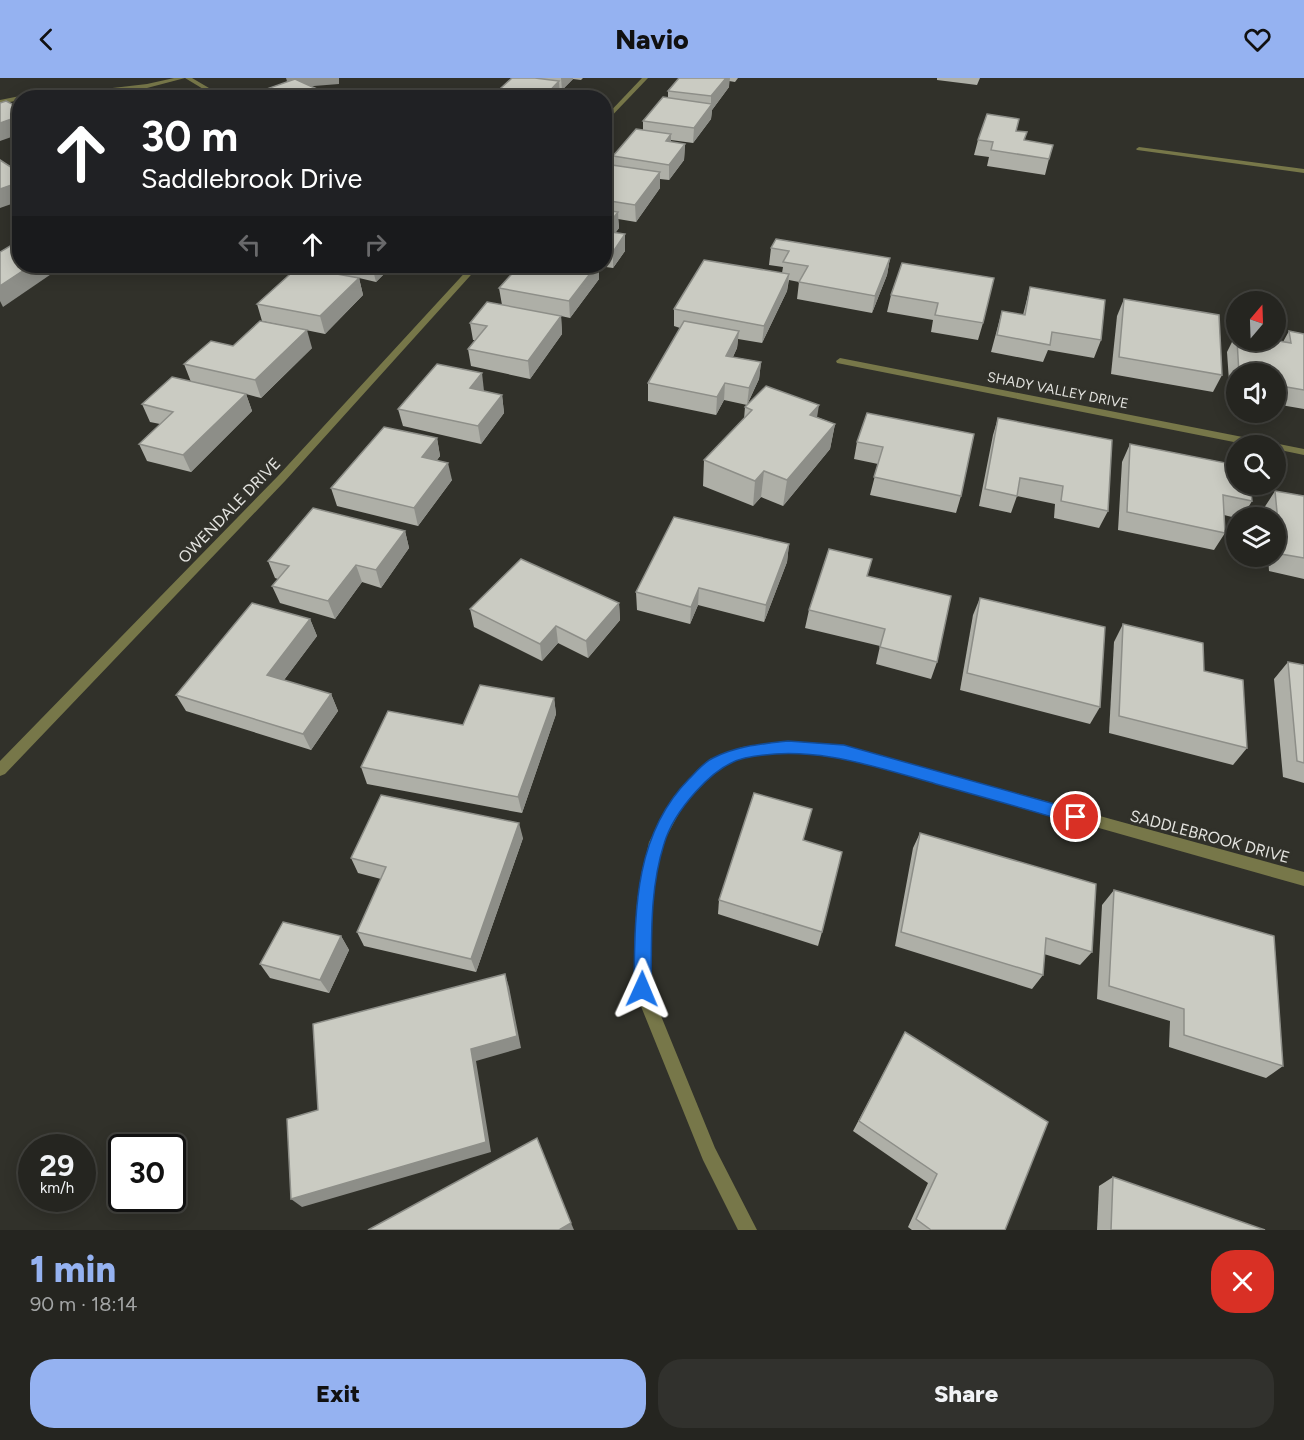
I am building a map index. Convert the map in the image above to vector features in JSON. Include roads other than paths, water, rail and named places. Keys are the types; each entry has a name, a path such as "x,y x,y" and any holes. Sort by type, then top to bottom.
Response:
{"street":[{"path":"108,90 147,86 182,78"},
{"path":"188,78 209,90"},
{"path":"612,113 645,78"},
{"path":"1139,149 1304,171"},
{"name":"OWENDALE DRIVE","path":"0,770 281,479 468,273"},
{"name":"SHADY VALLEY DRIVE","path":"840,361 1226,437"},
{"name":"SHADY VALLEY DRIVE","path":"1286,449 1304,452"},
{"name":"SADDLEBROOK DRIVE","path":"748,1230 709,1154 642,989 644,901 656,842 679,800 715,763 742,752 788,747 844,751 1304,879"}]}
